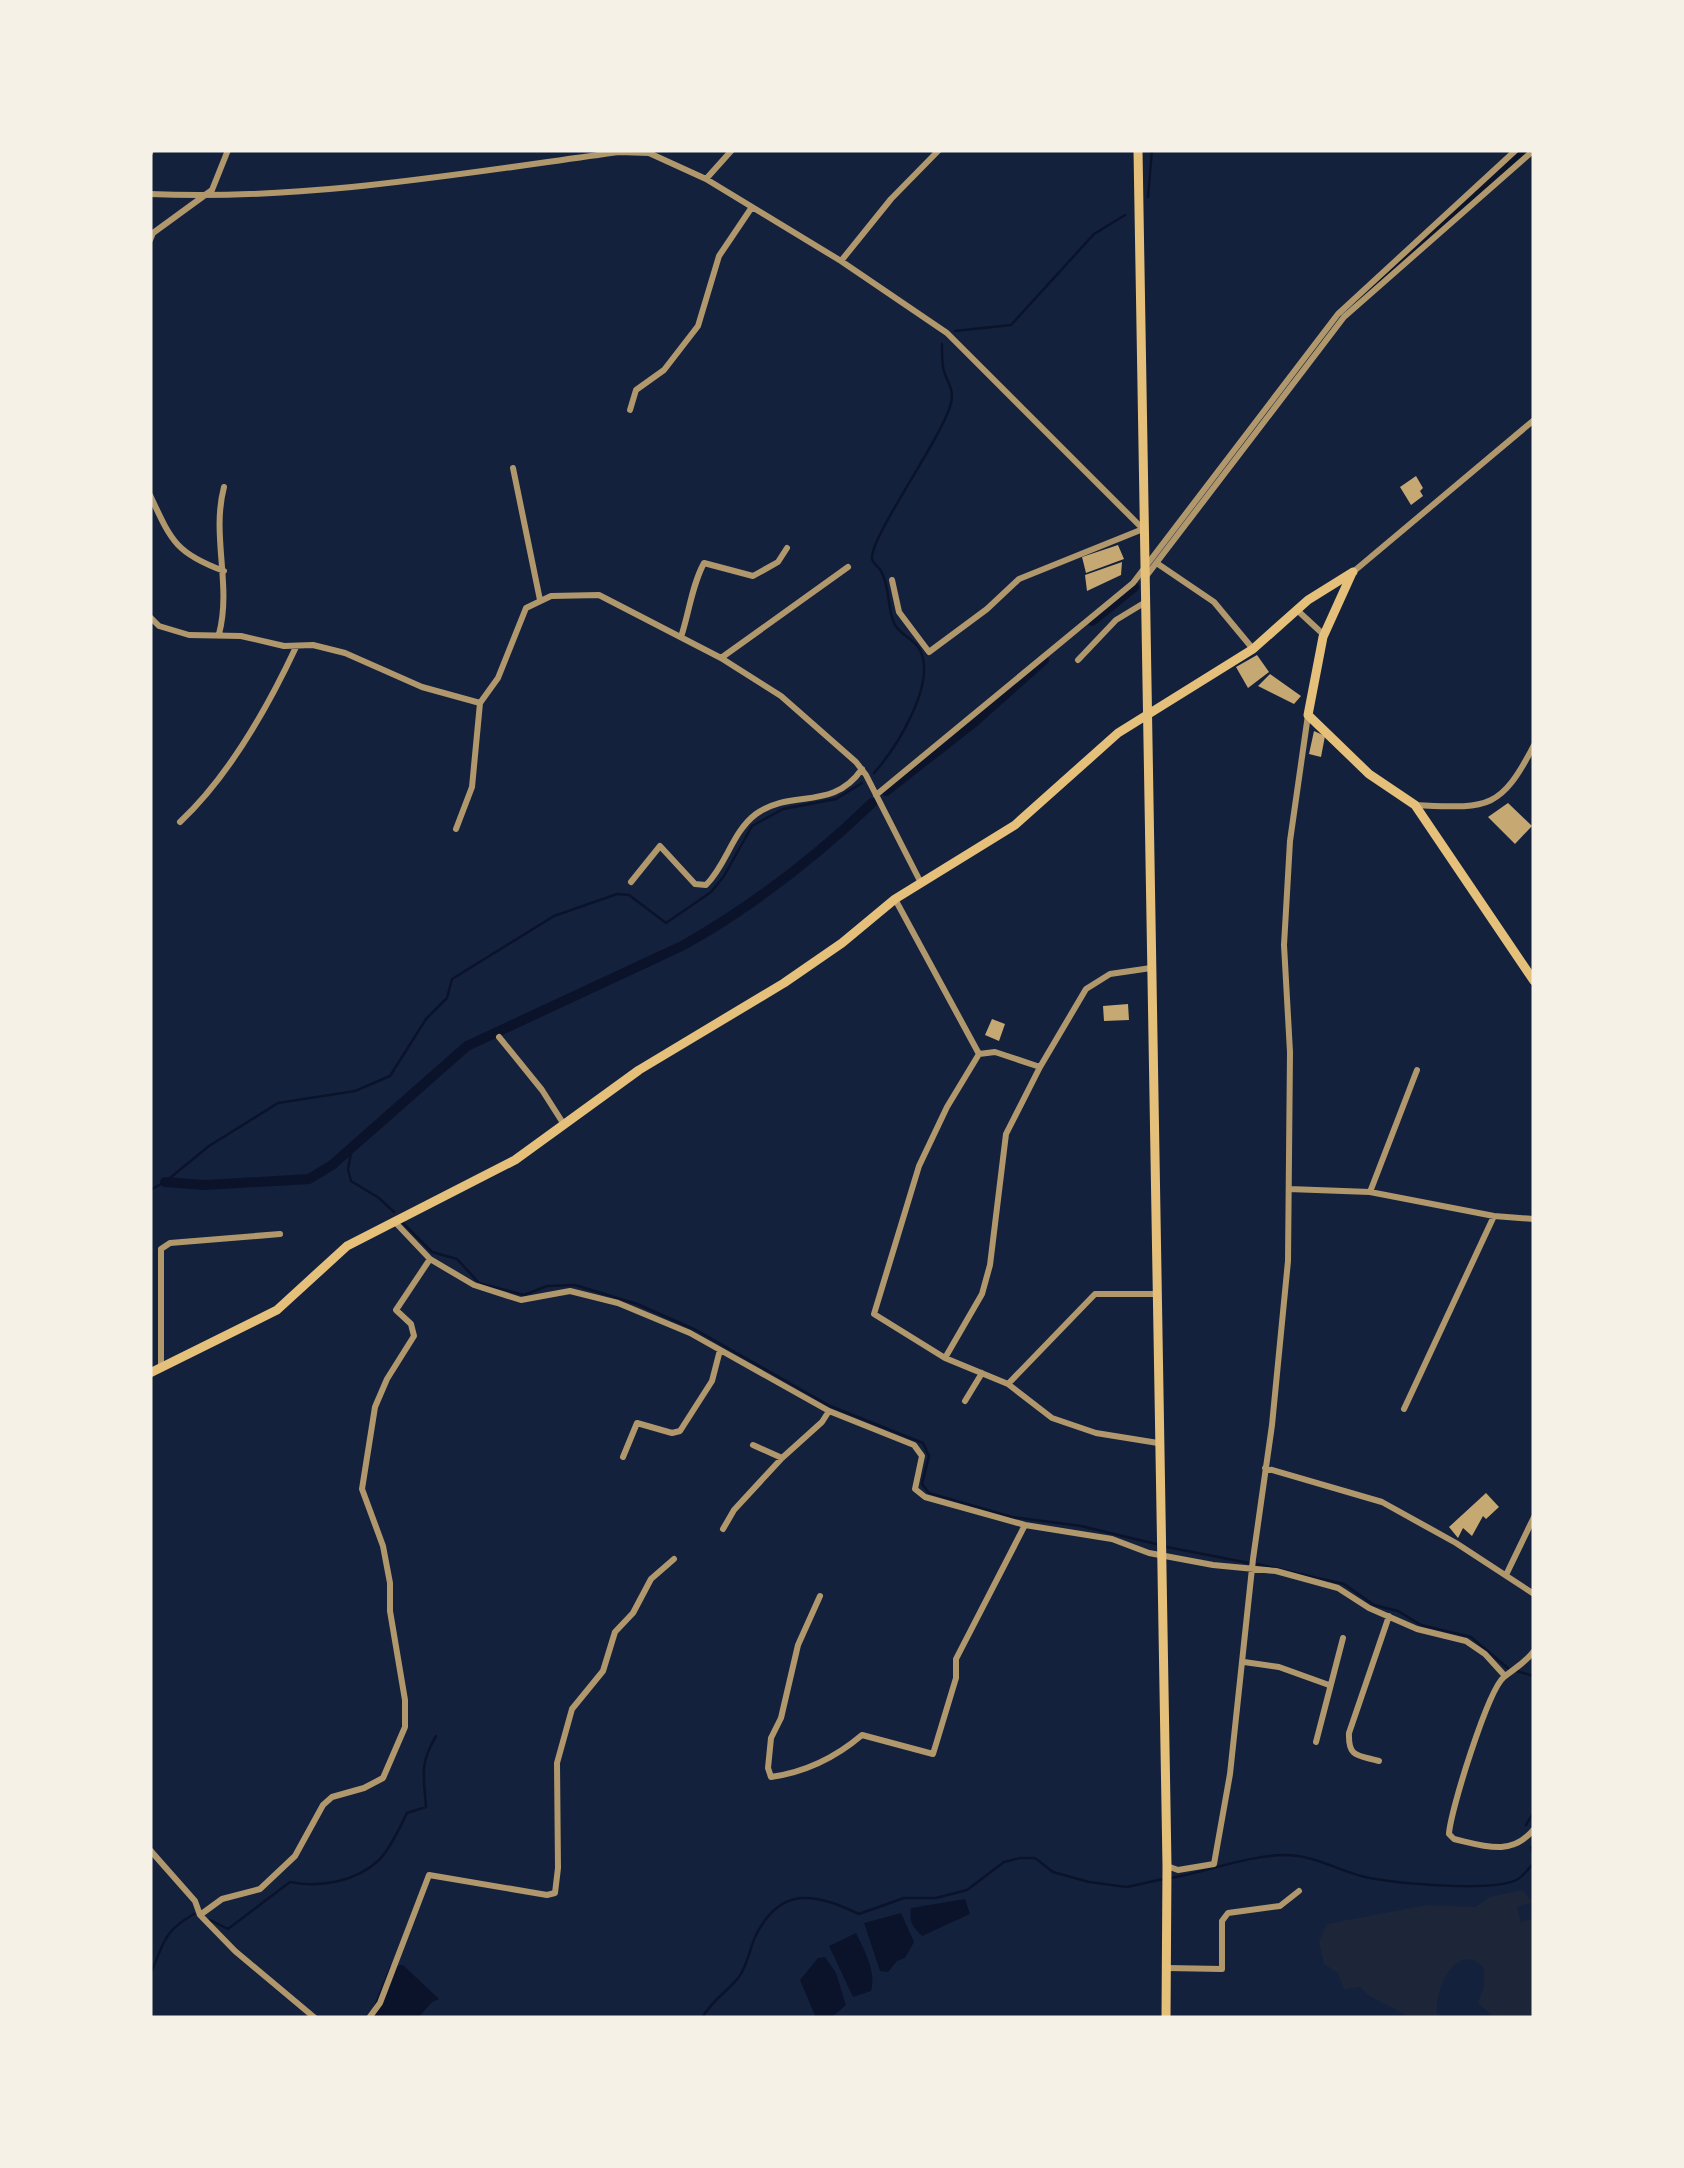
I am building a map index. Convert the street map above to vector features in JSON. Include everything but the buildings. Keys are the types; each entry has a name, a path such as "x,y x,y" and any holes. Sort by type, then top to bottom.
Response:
{"main road":[{"path":"1138,150 1167,1866 1166,2018"},
{"path":"150,1373 277,1310 348,1246 515,1160 640,1070 784,983 895,899 1014,825 1118,733 1253,648 1308,600 1353,572"},
{"path":"1353,572 1324,635 1308,715 1369,774 1415,804 1534,981"}],"street":[{"path":"150,240 206,196 216,184 228,150"},
{"path":"706,179 732,150"},
{"path":"842,261 891,199 939,150"},
{"path":"1143,576 1217,469 1338,314 1516,150"},
{"path":"876,794 1158,564 1344,317 1534,150"},
{"path":"150,194 206,196 322,188 619,152 647,152 706,179 842,261 947,333 1143,529 1019,580 930,652 899,612 892,580"},
{"path":"630,410 636,390 664,370 698,326 719,256 752,207"},
{"path":"1353,572 1534,420"},
{"path":"514,468 540,600"},
{"path":"219,634 224,616 224,572 218,511 224,487"},
{"path":"150,495 176,546 196,562 224,572"},
{"path":"681,638 704,563 753,576 778,562 787,548"},
{"path":"1158,564 1214,602 1253,648"},
{"path":"721,658 848,567"},
{"path":"456,829 472,786 480,703 498,678 523,612 551,596 598,595 721,658 782,696 862,770 922,883"},
{"path":"1078,660 1116,620 1144,603"},
{"path":"1297,610 1324,635"},
{"path":"150,617 159,626 189,634 313,645 345,653 422,688 480,703"},
{"path":"180,822 209,794 266,707 296,646"},
{"path":"1167,1866 1178,1870 1214,1864 1244,1662 1288,1261 1290,1052 1284,945 1290,841 1308,715"},
{"path":"1415,804 1474,808 1494,800 1516,780 1534,745"},
{"path":"631,882 660,846 695,884 706,885 740,831 759,812 839,792 862,770"},
{"path":"895,899 980,1054"},
{"path":"945,1358 982,1294 990,1266 1006,1134 1040,1067 1086,988 1110,974 1151,968"},
{"path":"499,1037 563,1123"},
{"path":"980,1054 995,1052 1040,1067"},
{"path":"980,1054 948,1107 920,1166 874,1314 945,1358 1008,1384 1052,1418 1096,1433 1158,1443"},
{"path":"1370,1192 1417,1070"},
{"path":"1289,1189 1370,1192 1534,1220"},
{"path":"1404,1409 1494,1216"},
{"path":"394,1221 430,1259 474,1286 511,1298 534,1300 552,1292 570,1291 618,1303 690,1333 829,1411 918,1447 922,1456 915,1484 919,1494 1025,1526 1112,1539 1212,1565 1252,1563 1346,1591 1369,1608 1417,1629 1466,1641 1511,1673"},
{"path":"161,1366 161,1248 170,1243 280,1234"},
{"path":"200,1914 222,1898 260,1890 296,1856 332,1797 383,1778 405,1727 390,1583 383,1546 362,1489 374,1407 414,1336 411,1324 396,1310 430,1259"},
{"path":"1008,1384 1095,1294 1156,1294"},
{"path":"623,1457 638,1423 672,1433 680,1431 712,1382 720,1350"},
{"path":"965,1401 982,1372"},
{"path":"723,1529 734,1510 829,1411"},
{"path":"753,1444 782,1458"},
{"path":"1265,1468 1382,1502 1534,1594"},
{"path":"1506,1575 1534,1517"},
{"path":"820,1596 798,1646 782,1718 771,1738 771,1778 840,1754 862,1736 933,1754 956,1678 956,1659 1025,1526"},
{"path":"369,2018 380,2003 429,1875 547,1895 555,1892 557,1763 572,1708 603,1671 616,1632 634,1613 651,1579 674,1559"},
{"path":"1379,1761 1353,1753 1348,1746 1349,1732 1388,1616"},
{"path":"1316,1742 1343,1638"},
{"path":"1534,1651 1511,1673 1483,1718 1449,1834 1454,1839 1509,1849 1534,1829"},
{"path":"1244,1662 1279,1667 1330,1685"},
{"path":"150,1850 195,1901 200,1914 235,1950 315,2018"},
{"path":"1165,1968 1222,1968 1222,1920 1228,1913 1273,1908 1299,1891"}],"shaded area":[{"path":"1522,1890 1533,1902 1517,1907 1521,1922 1534,1918 1534,2018 1495,2018 1478,2003 1484,1986 1484,1968 1474,1961 1455,1964 1448,1973 1438,1996 1438,2018 1408,2018 1360,1987 1344,1989 1338,1973 1324,1964 1319,1941 1327,1924 1427,1905 1475,1907 1490,1897"},
{"path":"965,1899 970,1914 922,1936 912,1924 911,1908"},
{"path":"901,1913 914,1942 905,1958 888,1972 880,1971 864,1923"},
{"path":"856,1933 869,1961 872,1984 871,1991 853,1997 829,1946"},
{"path":"825,1957 836,1973 846,2005 831,2018 816,2018 800,1980 818,1958"},
{"path":"403,1965 439,1999 418,2018 369,2018 390,1966"}],"waterway":[{"path":"1148,197 1152,150"},
{"path":"1358,301 1523,150"},
{"path":"955,331 1011,325 1094,234 1125,215"},
{"path":"874,773 912,715 924,664 918,646 894,623 884,577 872,559 882,531 951,403 942,344"},
{"path":"1293,377 1320,344"},
{"path":"1092,621 1134,587"},
{"path":"886,791 973,723 1044,660"},
{"path":"150,1190 209,1146 278,1103 355,1091 390,1076 426,1019 447,998 452,979 554,916 617,894 629,895 666,923 711,892 752,826 783,809 836,799 862,783"},
{"path":"165,1182 204,1185 309,1179 332,1165 467,1046 710,930 783,880 872,803"},
{"path":"352,1148 348,1169 351,1181 394,1212"},
{"path":"401,1221 432,1252 457,1259 479,1283 524,1295 547,1286 575,1285 637,1304 696,1330 830,1406 923,1443 929,1456 922,1484 929,1493 1012,1517 1081,1526 1156,1544"},
{"path":"1167,1547 1249,1563"},
{"path":"1257,1564 1344,1584 1374,1605 1398,1611 1421,1625 1471,1637 1509,1669 1534,1676"},
{"path":"210,1920 228,1929 290,1882 337,1882 370,1868 391,1844 407,1813 426,1807 425,1763 436,1736"},
{"path":"1526,1825 1534,1812"},
{"path":"1531,1847 1534,1856"},
{"path":"1171,1878 1284,1855 1306,1857 1379,1879 1443,1886 1488,1885 1518,1879 1534,1863"},
{"path":"702,2018 739,1977 767,1917 790,1900 816,1899 859,1914 904,1898 936,1898 967,1890 1004,1862 1020,1858 1035,1858 1053,1872 1089,1882 1127,1887 1163,1879"},
{"path":"150,1975 170,1933 194,1914"}]}
